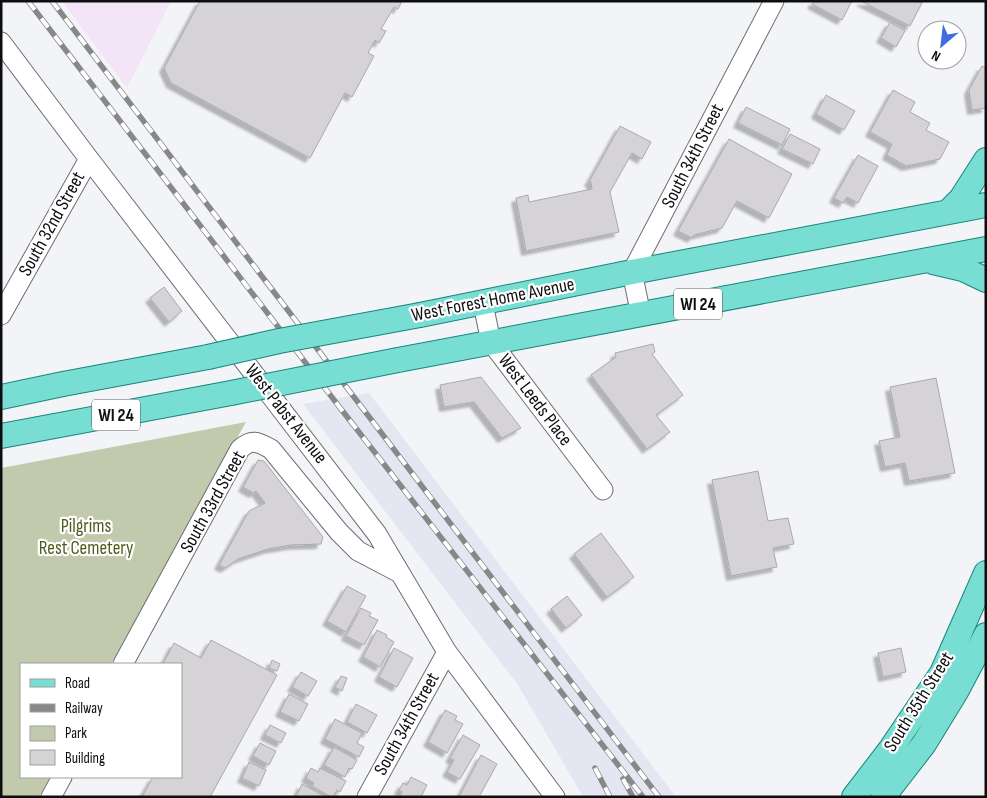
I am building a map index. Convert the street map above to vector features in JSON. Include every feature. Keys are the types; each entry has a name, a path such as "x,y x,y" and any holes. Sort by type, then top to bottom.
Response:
{"main road":[{"path":"948,212 961,198 986,160"},
{"name":"West Forest Home Avenue","path":"1,397 208,357 279,341 483,304 632,272 986,205"},
{"name":"WI 24","path":"1,436 986,249"},
{"path":"924,260 963,269 986,280"},
{"name":"South 35th Street","path":"854,797 890,750 942,673 986,573"},
{"name":"South 35th Street","path":"883,797 924,744 953,698 986,635"}],"street":[{"name":"South 34th Street","path":"632,272 774,1"},
{"name":"West Pabst Avenue","path":"1,42 377,534 447,652 555,797"},
{"name":"South 32nd Street","path":"1,315 89,158"},
{"path":"632,272 641,315"},
{"name":"West Leeds Place","path":"483,304 491,342 602,490"},
{"name":"South 33rd Street","path":"124,663 240,449 247,443 258,442 272,449 338,532 358,551 400,573"},
{"name":"South 34th Street","path":"367,797 447,652"},
{"path":"51,797 61,778"}],"shaded area":[{"path":"62,1 171,1 127,88"},
{"path":"369,393 676,797 583,797 518,685 303,404"}],"green space":[{"name":"Pilgrims Rest Cemetery","path":"246,422 112,663 20,663 20,778 49,778 39,797 1,797 1,468"}],"building":[{"path":"200,1 402,1 398,9 394,7 381,29 386,31 379,43 375,40 368,53 374,56 352,97 345,93 310,158 171,83 164,68"},
{"path":"814,1 852,1 842,20 812,4"},
{"path":"861,1 918,1 922,3 910,26"},
{"path":"890,22 905,31 896,47 881,38"},
{"path":"982,66 986,68 986,108 972,110 969,90"},
{"path":"893,90 915,102 910,112 930,123 926,130 949,142 940,159 906,166 887,155 892,144 870,132"},
{"path":"826,95 855,111 844,130 816,114"},
{"path":"746,107 790,129 782,145 738,123"},
{"path":"620,126 651,142 642,159 632,153 610,192 619,232 526,251 516,198 528,195 529,202 592,189 591,182 589,182"},
{"path":"790,134 820,149 813,164 782,149"},
{"path":"729,139 792,174 769,218 737,201 722,228 694,235 692,238 678,231"},
{"path":"858,155 878,166 858,203 847,197 843,203 834,198"},
{"path":"164,287 182,311 169,322 150,298"},
{"path":"653,344 655,352 652,354 683,395 656,415 670,432 647,449 591,375 616,357 615,353"},
{"path":"481,377 521,428 502,438 474,402 444,407 440,385"},
{"path":"936,378 955,473 909,481 905,463 885,467 879,441 900,437 890,387"},
{"path":"258,460 264,461 323,537 321,544 291,545 268,549 238,559 225,568 219,565 249,511 265,503 256,491 253,493 243,487"},
{"path":"758,471 768,521 788,518 794,544 773,548 777,567 731,576 712,480"},
{"path":"601,533 634,577 607,597 574,554"},
{"path":"347,586 366,596 346,632 327,621"},
{"path":"567,596 582,615 566,628 551,609"},
{"path":"361,608 371,613 369,616 378,620 364,645 346,636"},
{"path":"377,630 387,635 386,637 394,642 380,667 363,657"},
{"path":"211,640 277,675 210,797 146,797 143,795 152,778 182,778 182,663 164,663 174,643 201,658"},
{"path":"394,648 413,658 397,687 379,677"},
{"path":"901,648 906,672 883,677 878,653"},
{"path":"272,660 280,664 277,671 269,668"},
{"path":"301,672 317,681 308,696 292,687"},
{"path":"341,676 347,678 342,691 335,687"},
{"path":"289,694 308,704 299,721 280,712"},
{"path":"356,704 377,715 367,733 347,722"},
{"path":"445,710 457,716 455,720 463,724 447,753 428,742"},
{"path":"335,719 362,733 357,743 364,747 359,757 325,739"},
{"path":"270,725 286,733 281,743 265,735"},
{"path":"463,735 480,745 460,779 447,772 454,760 450,758"},
{"path":"260,743 276,751 269,765 253,756"},
{"path":"334,747 357,760 352,769 349,768 345,777 324,765"},
{"path":"481,755 497,764 479,797 459,797"},
{"path":"249,762 266,770 259,786 242,778"},
{"path":"311,768 318,772 320,768 346,781 340,792 337,790 333,797 331,797 312,786 314,783 306,778"},
{"path":"411,777 427,785 421,797 400,797 402,792 399,790 403,783 407,785"},
{"path":"302,784 326,797 296,797"}],"railway":[{"path":"28,1 341,409 643,797"},
{"path":"52,1 659,797"},
{"path":"595,768 610,797"},
{"path":"623,779 633,797"}]}
